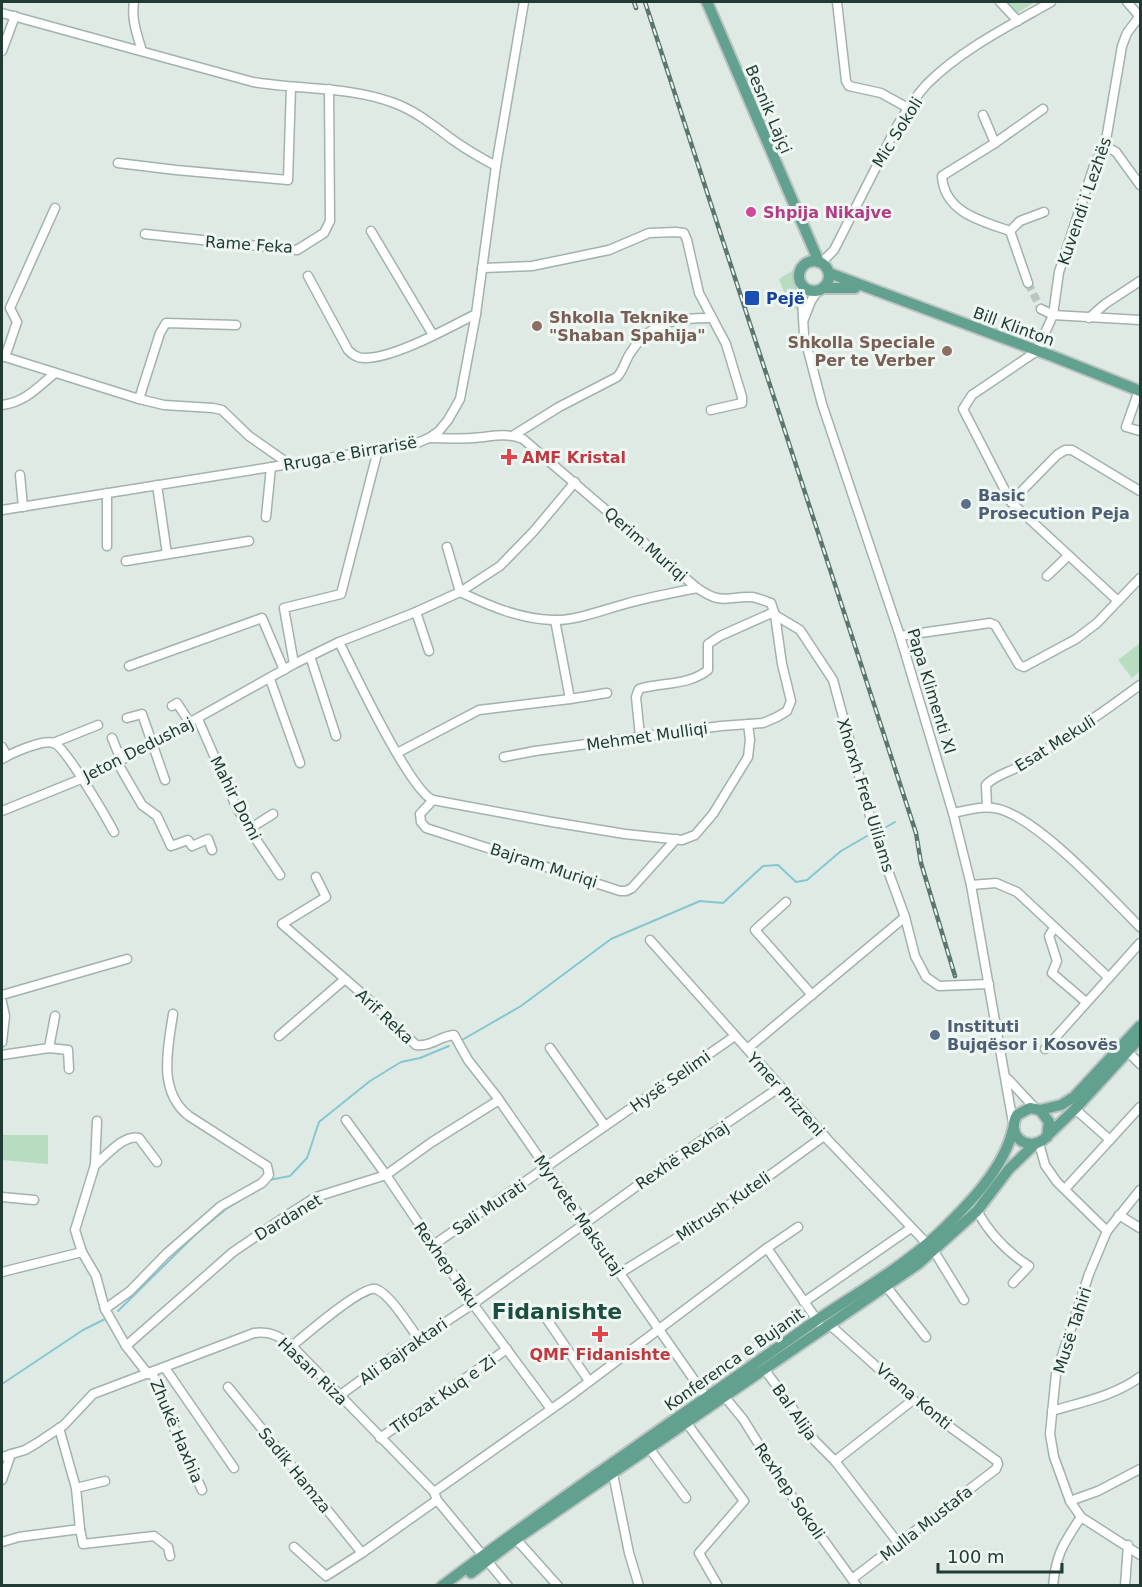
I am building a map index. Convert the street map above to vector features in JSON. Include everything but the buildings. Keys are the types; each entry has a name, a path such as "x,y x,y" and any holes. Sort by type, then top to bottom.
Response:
{"main road":[{"name":"Besnik Lajçi","path":"707,2 804,229 824,267"},
{"name":"Besnik Lajçi","path":"803,266 804,229"},
{"path":"801,282 806,288 821,289 828,281 824,267 810,261 803,266"},
{"name":"Papa Klimenti XI","path":"801,282 800,275 803,266"},
{"name":"Bill Klinton","path":"824,267 877,290 1140,391"},
{"name":"Bill Klinton","path":"821,289 843,286 877,290"},
{"path":"1037,1109 1049,1122 1040,1141 1020,1141 1013,1126 1021,1111 1037,1109 1061,1106 1074,1097 1140,1026"},
{"name":"Konferenca e Bujanit","path":"453,1586 484,1558 516,1539 706,1397 827,1327 886,1286 930,1247 977,1211 1009,1169 1075,1109 1140,1038"},
{"name":"Konferenca e Bujanit","path":"442,1586 610,1470 649,1448 724,1396 815,1318 930,1247 986,1182 1003,1157 1013,1126"}],"street":[{"path":"134,2 133,23 142,51"},
{"name":"Rruga e Birrarisë","path":"2,510 417,443 429,438 439,430 448,420 460,399 476,314 496,166 524,2"},
{"path":"837,2 846,81 849,86 881,93 908,108"},
{"path":"1000,2 1018,21"},
{"name":"Mic Sokoli","path":"824,267 886,145 908,108 927,85 951,64 1051,2"},
{"path":"1127,2 1140,17"},
{"path":"2,13 252,81 354,92 375,98 414,112 473,154 496,166"},
{"path":"2,51 15,16"},
{"name":"Kuvendi i Lezhës","path":"1037,351 1053,315 1059,272 1095,162 1105,146 1122,46 1127,33 1140,17"},
{"path":"118,163 177,171 288,180 291,87"},
{"name":"Rame Feka","path":"145,234 297,250 324,233 330,221 329,89"},
{"path":"1010,231 953,205 945,196 942,176 1043,109"},
{"path":"983,115 995,143"},
{"path":"1105,146 1116,152 1140,185"},
{"path":"55,208 10,308 17,322 3,356 139,399 164,405 222,410 249,436 289,464"},
{"path":"1010,231 1020,221 1044,212"},
{"path":"371,231 433,335"},
{"path":"1010,231 1028,283"},
{"path":"483,268 532,266 609,250 649,234 684,233 699,293 726,344 742,397 742,403 711,410"},
{"path":"308,276 348,350 354,356 364,358 377,356 405,348 476,314"},
{"path":"1089,318 1105,304 1140,281"},
{"name":"Papa Klimenti XI","path":"801,282 804,335 822,404 900,636 953,813 971,885 1013,1126"},
{"path":"803,322 810,301 821,289"},
{"path":"1041,309 1053,315 1140,320"},
{"path":"429,438 514,435 559,407 617,377 630,353 646,333 655,327 678,320 711,318"},
{"path":"139,399 160,333 166,323 236,325"},
{"path":"1037,351 972,395 963,409 1011,502 1118,601"},
{"path":"2,405 16,403 28,396 55,373"},
{"path":"1140,391 1126,427 1140,431"},
{"name":"Qerim Muriqi","path":"514,435 530,445 697,588 712,598 730,600 753,597 771,603 774,614"},
{"path":"294,664 284,608 341,594 378,450"},
{"path":"1011,502 1057,455 1065,450 1072,450 1140,491"},
{"path":"266,517 271,467"},
{"path":"20,475 23,507"},
{"name":"Jeton Dedushaj","path":"2,811 82,778 153,744 294,664 339,642 460,592 500,566 534,531 574,482"},
{"path":"157,485 167,554"},
{"path":"107,493 107,546"},
{"path":"126,561 249,541"},
{"path":"447,548 460,592 510,614 532,619 555,620 590,614 697,588"},
{"path":"1047,576 1068,556"},
{"path":"900,636 990,623 995,625 1019,665 1024,667 1076,639 1097,623 1140,578"},
{"path":"416,612 429,651"},
{"path":"640,736 636,697 639,689 676,684 703,674 708,670 708,644 720,636 774,614"},
{"name":"Mehmet Mulliqi","path":"504,757 640,736 763,723 787,711 791,701 774,614"},
{"name":"Xhorxh Fred Uiliams","path":"774,614 800,630 832,680 876,838 905,917 920,969 931,982 939,986 989,984"},
{"path":"129,666 262,618 284,670"},
{"path":"555,620 570,699"},
{"path":"339,642 397,753 420,791 433,800 625,834 676,839"},
{"path":"310,656 336,736"},
{"path":"270,679 300,763"},
{"name":"Esat Mekuli","path":"987,807 986,785 990,781 1073,733 1140,685"},
{"path":"397,753 479,710 607,693"},
{"path":"172,706 177,703 194,721"},
{"path":"127,718 142,714 165,780"},
{"name":"Mahir Domi","path":"194,721 249,829 280,875"},
{"path":"2,747 4,757 39,744 53,743 98,724"},
{"name":"Bajram Muriqi","path":"433,800 420,814 421,822 426,828 620,891 626,891 632,888 676,839 682,840 695,835 713,814 748,757 750,740 748,724"},
{"path":"112,738 119,761 142,805 157,816 171,846 188,840 192,846 208,839 212,850"},
{"path":"53,743 59,747 82,778 114,832"},
{"path":"953,813 987,807 1000,809 1037,831 1093,880 1140,927"},
{"path":"249,829 273,814"},
{"name":"Arif Reka","path":"316,877 326,897 282,924 416,1045 425,1046 454,1035 468,1060 499,1100"},
{"path":"971,885 996,883 1017,892 1108,977"},
{"path":"786,902 755,930 812,994"},
{"path":"747,1049 905,917"},
{"path":"1054,928 1049,936 1057,961 1052,973 1086,1002"},
{"name":"Ymer Prizreni","path":"650,940 824,1136 930,1247 964,1300"},
{"path":"1045,1049 1140,943"},
{"path":"2,995 127,959"},
{"name":"Arif Reka","path":"279,1036 345,979"},
{"path":"2,1002 5,1016 2,1042"},
{"path":"105,1310 130,1291 166,1254 221,1206 262,1183 268,1175 267,1166 198,1123 181,1108 169,1086 166,1064 173,1014"},
{"path":"49,1048 55,1016"},
{"name":"Hysë Selimi","path":"546,1169 735,1036"},
{"path":"2,1054 49,1048 68,1050 69,1069"},
{"path":"550,1048 605,1126"},
{"path":"1128,1052 1140,1064"},
{"path":"1005,1077 1037,1109"},
{"name":"Rexhë Rexhaj","path":"584,1223 780,1086"},
{"name":"Myrvete Maksutaj","path":"499,1100 706,1397"},
{"name":"Dardanet","path":"126,1346 233,1252 286,1216 316,1197 387,1175 432,1142 499,1100"},
{"path":"1065,1189 1140,1107"},
{"path":"1075,1109 1110,1140"},
{"name":"Rexhep Taku","path":"346,1120 387,1175 432,1246 473,1304 551,1409"},
{"name":"Zhukë Haxhia","path":"97,1121 95,1165 75,1230 82,1252 96,1276 105,1310 126,1346 150,1373 202,1490"},
{"path":"95,1165 126,1139 134,1136 139,1138 157,1162"},
{"name":"Mitrush Kuteli","path":"620,1273 718,1212 824,1136"},
{"path":"1040,1141 1045,1165 1065,1189 1107,1231"},
{"name":"Sali Murati","path":"432,1246 546,1169"},
{"name":"Musë Tahiri","path":"1140,1190 1107,1231 1089,1274 1056,1374 1050,1434 1054,1457 1070,1501 1081,1516 1140,1555"},
{"path":"2,1197 34,1200"},
{"path":"977,1211 985,1225 1011,1254 1029,1266 1013,1283"},
{"path":"1119,1215 1140,1228"},
{"name":"Ali Bajraktari","path":"339,1396 391,1358 473,1304 584,1223"},
{"path":"294,1547 326,1576 362,1553 551,1409 798,1227"},
{"path":"804,1302 911,1228"},
{"path":"767,1248 815,1318"},
{"path":"2,1272 82,1252"},
{"path":"886,1286 926,1337"},
{"path":"292,1346 350,1300 373,1288 379,1290 393,1305 419,1339"},
{"path":"546,1318 590,1381"},
{"name":"Vrana Konti","path":"815,1318 895,1381 913,1400 998,1464"},
{"name":"Hasan Riza","path":"6,1455 37,1443 59,1428 93,1394 254,1333 266,1331 279,1336 292,1346 436,1496 508,1586"},
{"name":"Tifozat Kuq e Zi","path":"380,1438 507,1349"},
{"name":"Bal Alija","path":"761,1365 815,1441 835,1461 898,1544"},
{"path":"165,1368 234,1468"},
{"path":"1052,1411 1121,1389 1140,1377"},
{"name":"Sadik Hamza","path":"228,1387 362,1553"},
{"name":"Rexhep Sokoli","path":"724,1396 743,1419 793,1499 854,1582"},
{"path":"835,1461 913,1400"},
{"path":"686,1422 744,1501 699,1553 718,1586"},
{"path":"59,1428 76,1488 83,1544 154,1536 168,1547 170,1556"},
{"path":"649,1448 686,1498"},
{"path":"2,1480 6,1455"},
{"name":"Mulla Mustafa","path":"854,1582 898,1544 996,1468 998,1464"},
{"path":"1070,1501 1098,1491 1140,1469"},
{"path":"610,1470 639,1586"},
{"path":"76,1488 105,1481"},
{"path":"1053,1586 1055,1563 1081,1516"},
{"path":"2,1542 19,1537 80,1529"},
{"path":"516,1539 558,1586"},
{"path":"1125,1586 1128,1545"}],"green space":[{"path":"1007,2 1035,2 1017,13"},
{"path":"797,268 799,311 789,305 779,279"},
{"path":"1140,643 1140,671 1132,678 1118,660"},
{"path":"2,1135 48,1135 48,1164 2,1160"}],"waterway":[{"path":"1091,725 1140,690"},
{"path":"881,830 895,822"},
{"path":"462,1040 521,1006 611,939 700,901 723,903 763,866 778,865 796,882 807,880 841,851 867,836"},
{"path":"269,1180 290,1176 307,1158 319,1122 370,1081 401,1062 420,1058 449,1046"},
{"path":"118,1311 197,1233 226,1209 258,1189"},
{"path":"2,1384 83,1330 105,1319"}],"tunnel":[{"path":"1028,283 1041,309"}],"railway":[{"path":"634,2 636,8"},
{"path":"645,2 916,833 921,863 955,976"}],"place":[{"name":"Shpija Nikajve","path":"751,212"},
{"name":"Pejë","path":"752,298"},
{"name":"Shkolla Teknike \"Shaban Spahija\"","path":"537,326"},
{"name":"Shkolla Speciale Per te Verber","path":"947,351"},
{"name":"AMF Kristal","path":"509,457"},
{"name":"Basic Prosecution Peja","path":"966,504"},
{"name":"Instituti Bujqësor i Kosovës","path":"935,1035"},
{"name":"QMF Fidanishte","path":"600,1334"}],"district":[{"name":"Fidanishte","path":"557,1311"}]}
